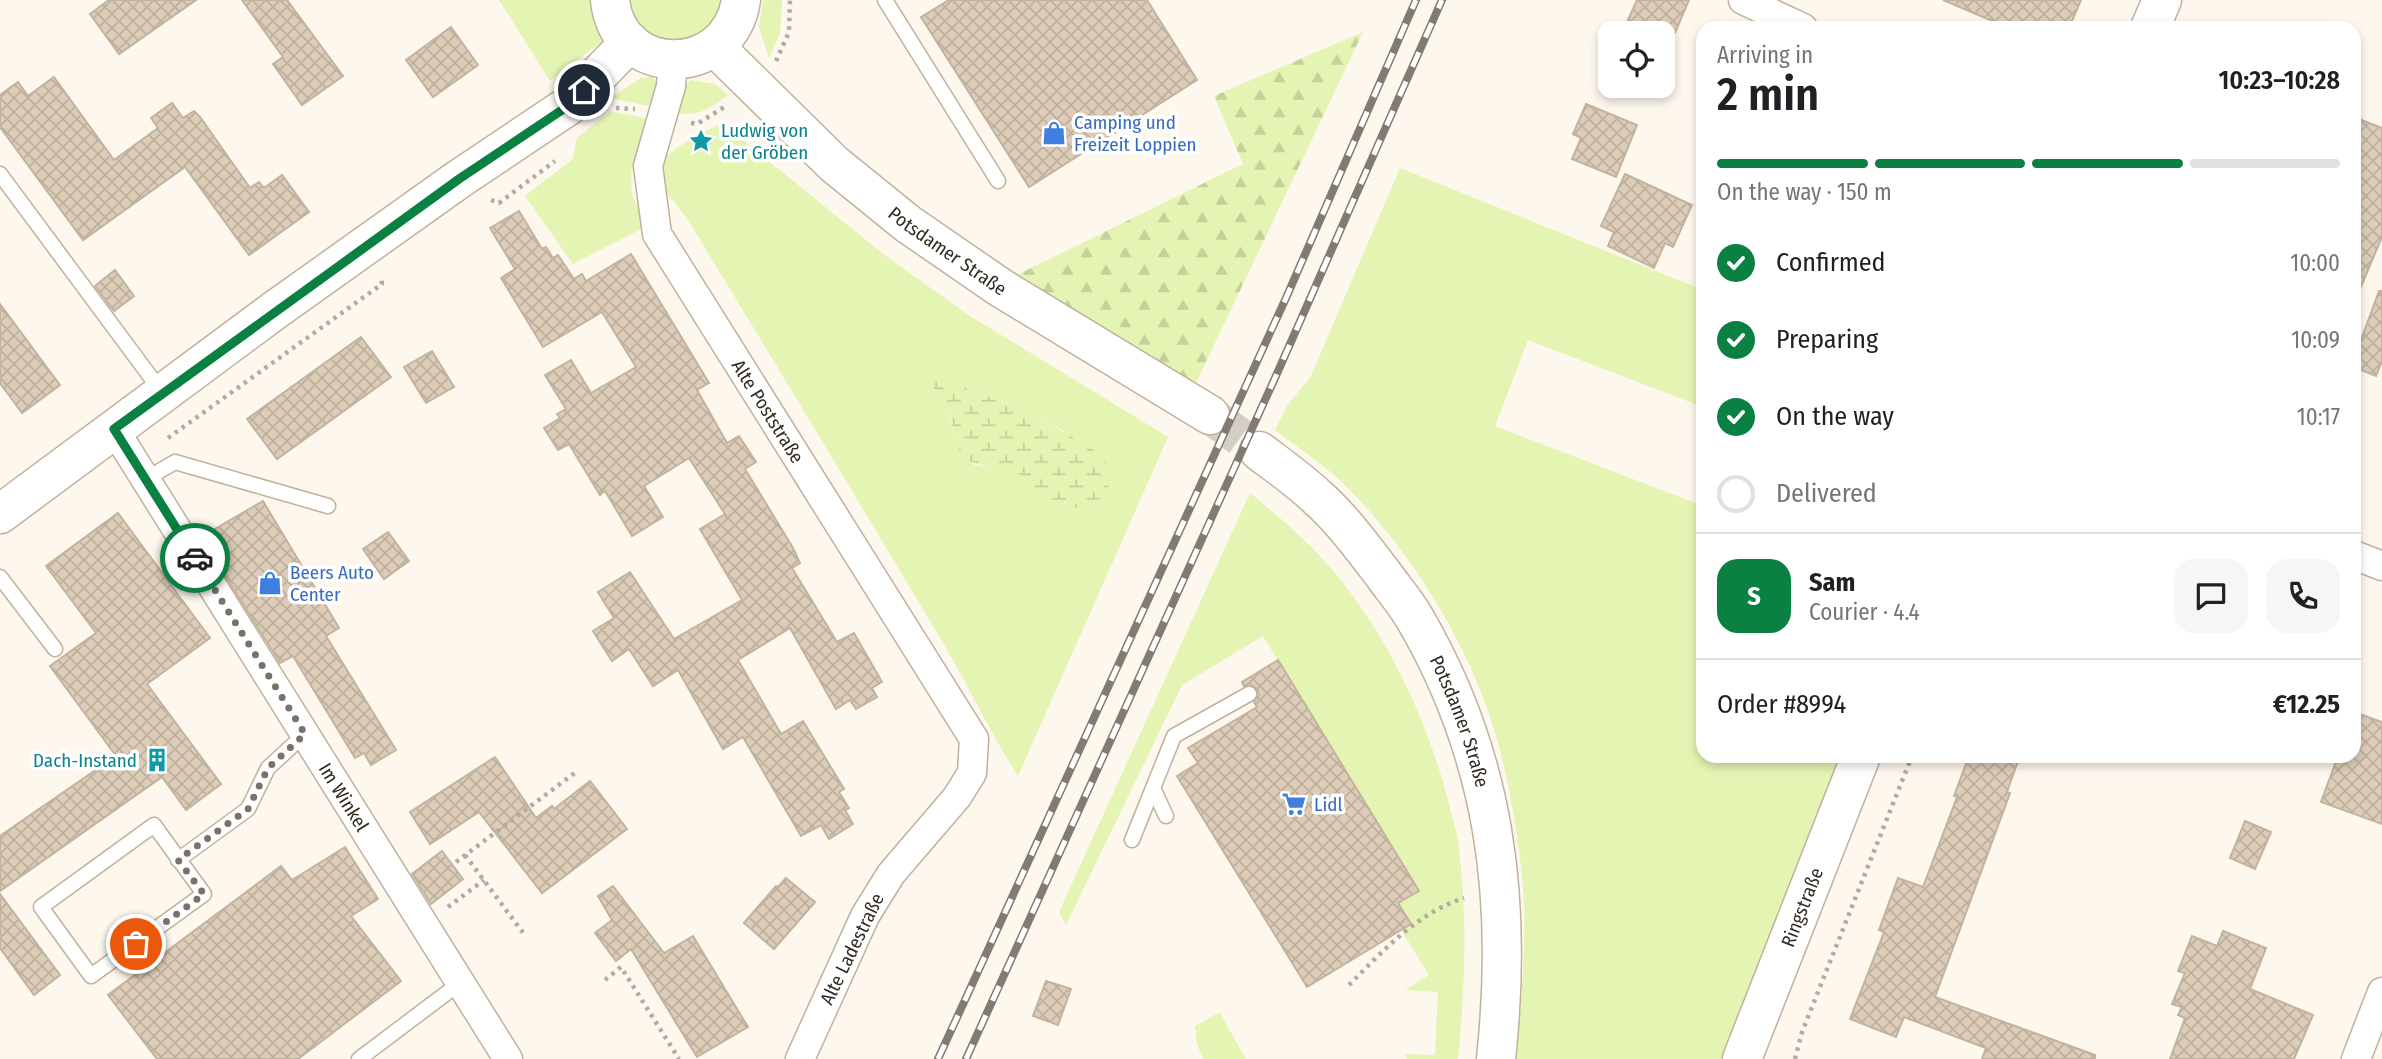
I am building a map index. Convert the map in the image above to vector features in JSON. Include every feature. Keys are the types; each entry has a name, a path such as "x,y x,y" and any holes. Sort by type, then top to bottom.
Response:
{"main road":[{"path":"610,0 618,26 630,42 646,53 673,60 691,58 715,47 731,30 741,0"},
{"path":"2153,21 2162,0"},
{"path":"0,514 162,393 459,179 568,106 630,42"},
{"name":"Potsdamer Straße","path":"715,47 834,164 908,224 1001,288 1210,415"},
{"name":"Potsdamer Straße","path":"1259,451 1320,499 1370,557 1413,614 1446,676 1467,730 1490,814 1499,874 1502,942 1496,1059"},
{"name":"Ringstraße","path":"1742,1059 1858,763"}],"street":[{"path":"1743,0 1788,21"},
{"name":"Alte Poststraße","path":"673,60 671,86 648,166 657,234 974,739"},
{"name":"Im Winkel","path":"114,429 508,1059"},
{"path":"2361,558 2382,566"},
{"name":"Alte Ladestraße","path":"800,1059 865,916 891,874 957,797 972,773 974,739"},
{"path":"2356,1059 2382,992"}],"lane":[{"path":"885,0 998,181"},
{"path":"0,174 162,393"},
{"path":"140,470 175,462 328,506"},
{"path":"0,577 55,649"},
{"path":"1132,840 1174,736 1249,694"},
{"path":"178,860 248,809 268,768 305,734"},
{"path":"1153,789 1166,816"},
{"path":"154,825 178,860 204,894 91,976 41,907 154,825"},
{"path":"359,1059 460,982"}],"path":[{"path":"140,470 382,284"},
{"path":"1795,1059 1802,1032 1909,763"},
{"path":"456,862 576,772"},
{"path":"465,855 524,934"},
{"path":"424,926 484,880"},
{"path":"1349,985 1403,932 1449,903 1463,898"},
{"path":"605,980 621,967 679,1059"}],"green space":[{"path":"499,0 595,0 596,16 604,40 550,81"},
{"path":"627,0 726,0 701,39 660,42 636,25"},
{"path":"763,0 782,0 780,33 769,58 759,27"},
{"path":"1363,32 1196,383 1017,275 1243,164 1214,96"},
{"path":"652,77 658,82 653,107 610,98 641,78"},
{"path":"691,80 715,84 728,95 704,110 692,114 677,113 685,85"},
{"path":"610,111 649,119 631,171 632,195 647,226 573,264 525,196 573,159 577,138"},
{"path":"719,125 729,129 887,257 970,316 1168,437 1018,776 945,646 816,431 686,217 661,185 660,160 696,135","holes":["943,374 971,391 1026,407 1064,431 1034,487 1015,470 974,465 954,434"]},
{"path":"1400,168 1696,287 1696,404 1528,340 1495,426 1696,503 1696,763 1841,763 1730,1059 1516,1059 1524,958 1523,883 1515,824 1497,739 1467,659 1451,627 1413,566 1369,511 1338,478 1275,430 1287,406 1311,376"},
{"path":"943,374 971,391 1026,407 1104,456 1110,484 1097,503 1062,511 1037,503 1032,489 1017,473 973,463 961,457 947,406 929,382"},
{"path":"1250,493 1316,551 1354,598 1389,652 1429,740 1455,826 1461,869 1464,950 1458,1059 1407,1059 1405,1054 1435,1055 1438,992 1405,990 1429,975 1401,930 1411,924 1398,903 1419,890 1263,636 1182,685 1066,925 1059,912"},
{"path":"1220,1012 1246,1059 1203,1059 1197,1044 1195,1026"}],"building":[{"path":"109,0 196,0 119,54 90,14"},
{"path":"242,0 287,0 343,76 302,105 273,64 283,57"},
{"name":"Camping und Freizeit Loppien","path":"949,0 1147,0 1197,80 1029,187 921,17"},
{"path":"1637,0 1689,0 1675,33 1675,21 1627,21"},
{"path":"1943,0 2081,0 2072,21 1992,21"},
{"path":"451,27 478,65 433,97 406,60"},
{"path":"54,77 114,160 158,128 151,118 172,103 183,118 194,111 200,117 250,188 259,182 264,188 282,175 309,212 249,255 185,167 83,240 0,127 0,95 18,82 28,96"},
{"path":"1586,104 1637,125 1616,177 1572,159 1581,138 1573,134"},
{"path":"2361,120 2382,128 2382,237 2361,286"},
{"path":"1625,174 1692,205 1673,247 1665,243 1654,268 1608,246 1614,232 1601,226"},
{"path":"519,211 542,249 546,247 553,258 558,255 574,279 582,274 586,281 631,254 709,383 697,390 727,443 739,436 756,462 745,469 793,548 800,563 792,568 837,642 854,633 882,682 872,688 877,697 856,709 850,700 836,709 790,628 738,660 781,734 803,721 844,789 839,792 849,808 845,810 853,824 829,839 821,825 801,836 743,737 723,749 678,670 653,686 629,649 612,661 593,631 614,618 598,592 630,572 674,639 742,600 700,529 725,514 689,458 644,486 663,517 632,536 605,491 600,495 569,444 558,450 544,428 560,418 557,414 566,409 545,375 571,360 591,393 636,367 602,312 543,347 501,278 515,269 490,228"},
{"path":"115,270 134,296 114,311 95,286"},
{"path":"2379,291 2382,291 2382,361 2376,376 2361,370 2361,340"},
{"path":"0,304 60,385 22,413 0,383"},
{"path":"361,337 391,377 277,459 247,419"},
{"path":"432,351 454,387 426,403 404,367"},
{"name":"Beers Auto Center","path":"263,501 339,628 326,636 396,750 371,765 364,753 355,758 293,656 280,663 201,537"},
{"path":"118,513 210,638 147,684 221,784 186,810 162,777 0,891 0,836 116,756 50,666 96,633 46,566"},
{"path":"388,532 409,561 384,579 363,549"},
{"name":"Lidl","path":"1278,660 1419,891 1398,903 1411,924 1307,987 1177,776 1198,763 1188,748 1257,707 1254,702 1259,695 1257,689 1250,684 1244,686 1242,682"},
{"path":"2361,714 2382,722 2382,824 2321,802 2335,763 2361,763"},
{"path":"495,757 536,818 552,806 554,809 590,781 627,829 542,893 479,812 430,844 410,812"},
{"path":"1966,763 2017,763 2007,792 2010,793 1935,997 2095,1055 2095,1059 1982,1059 1986,1048 1904,1017 1896,1037 1850,1019 1884,932 1879,930 1898,878 1923,887 1957,797 1954,796"},
{"path":"2245,821 2271,832 2255,869 2230,858"},
{"path":"345,847 378,899 351,916 401,981 298,1059 157,1059 108,995 281,866 292,880"},
{"path":"442,851 463,879 431,904 412,874"},
{"path":"786,878 815,902 774,949 744,923"},
{"path":"613,886 664,953 693,936 748,1027 697,1057 631,949 616,961 595,933 612,920 598,896"},
{"path":"0,894 60,975 34,995 0,948"},
{"path":"2223,931 2266,948 2250,989 2313,1015 2294,1059 2170,1059 2185,1018 2178,1015 2182,1007 2172,1004 2185,973 2178,971 2192,936 2217,946"},
{"path":"1046,981 1071,989 1058,1025 1033,1016"}],"tunnel":[{"path":"1210,415 1259,451"}],"railway":[{"path":"938,1059 1286,298 1416,0"},
{"path":"966,1059 1275,378 1442,0"}],"way so far":[{"path":"136,944 204,894 178,860 248,809 268,768 305,734 195,558"}],"place":[{"name":"Camping und Freizeit Loppien","path":"1054,133"},
{"name":"Ludwig von der Gröben","path":"701,141"},
{"name":"Beers Auto Center","path":"270,583"},
{"name":"Dach-Instand","path":"157,760"},
{"name":"Lidl","path":"1294,804"}],"route":[{"path":"195,558 114,429 459,179 568,106 584,90"}]}
